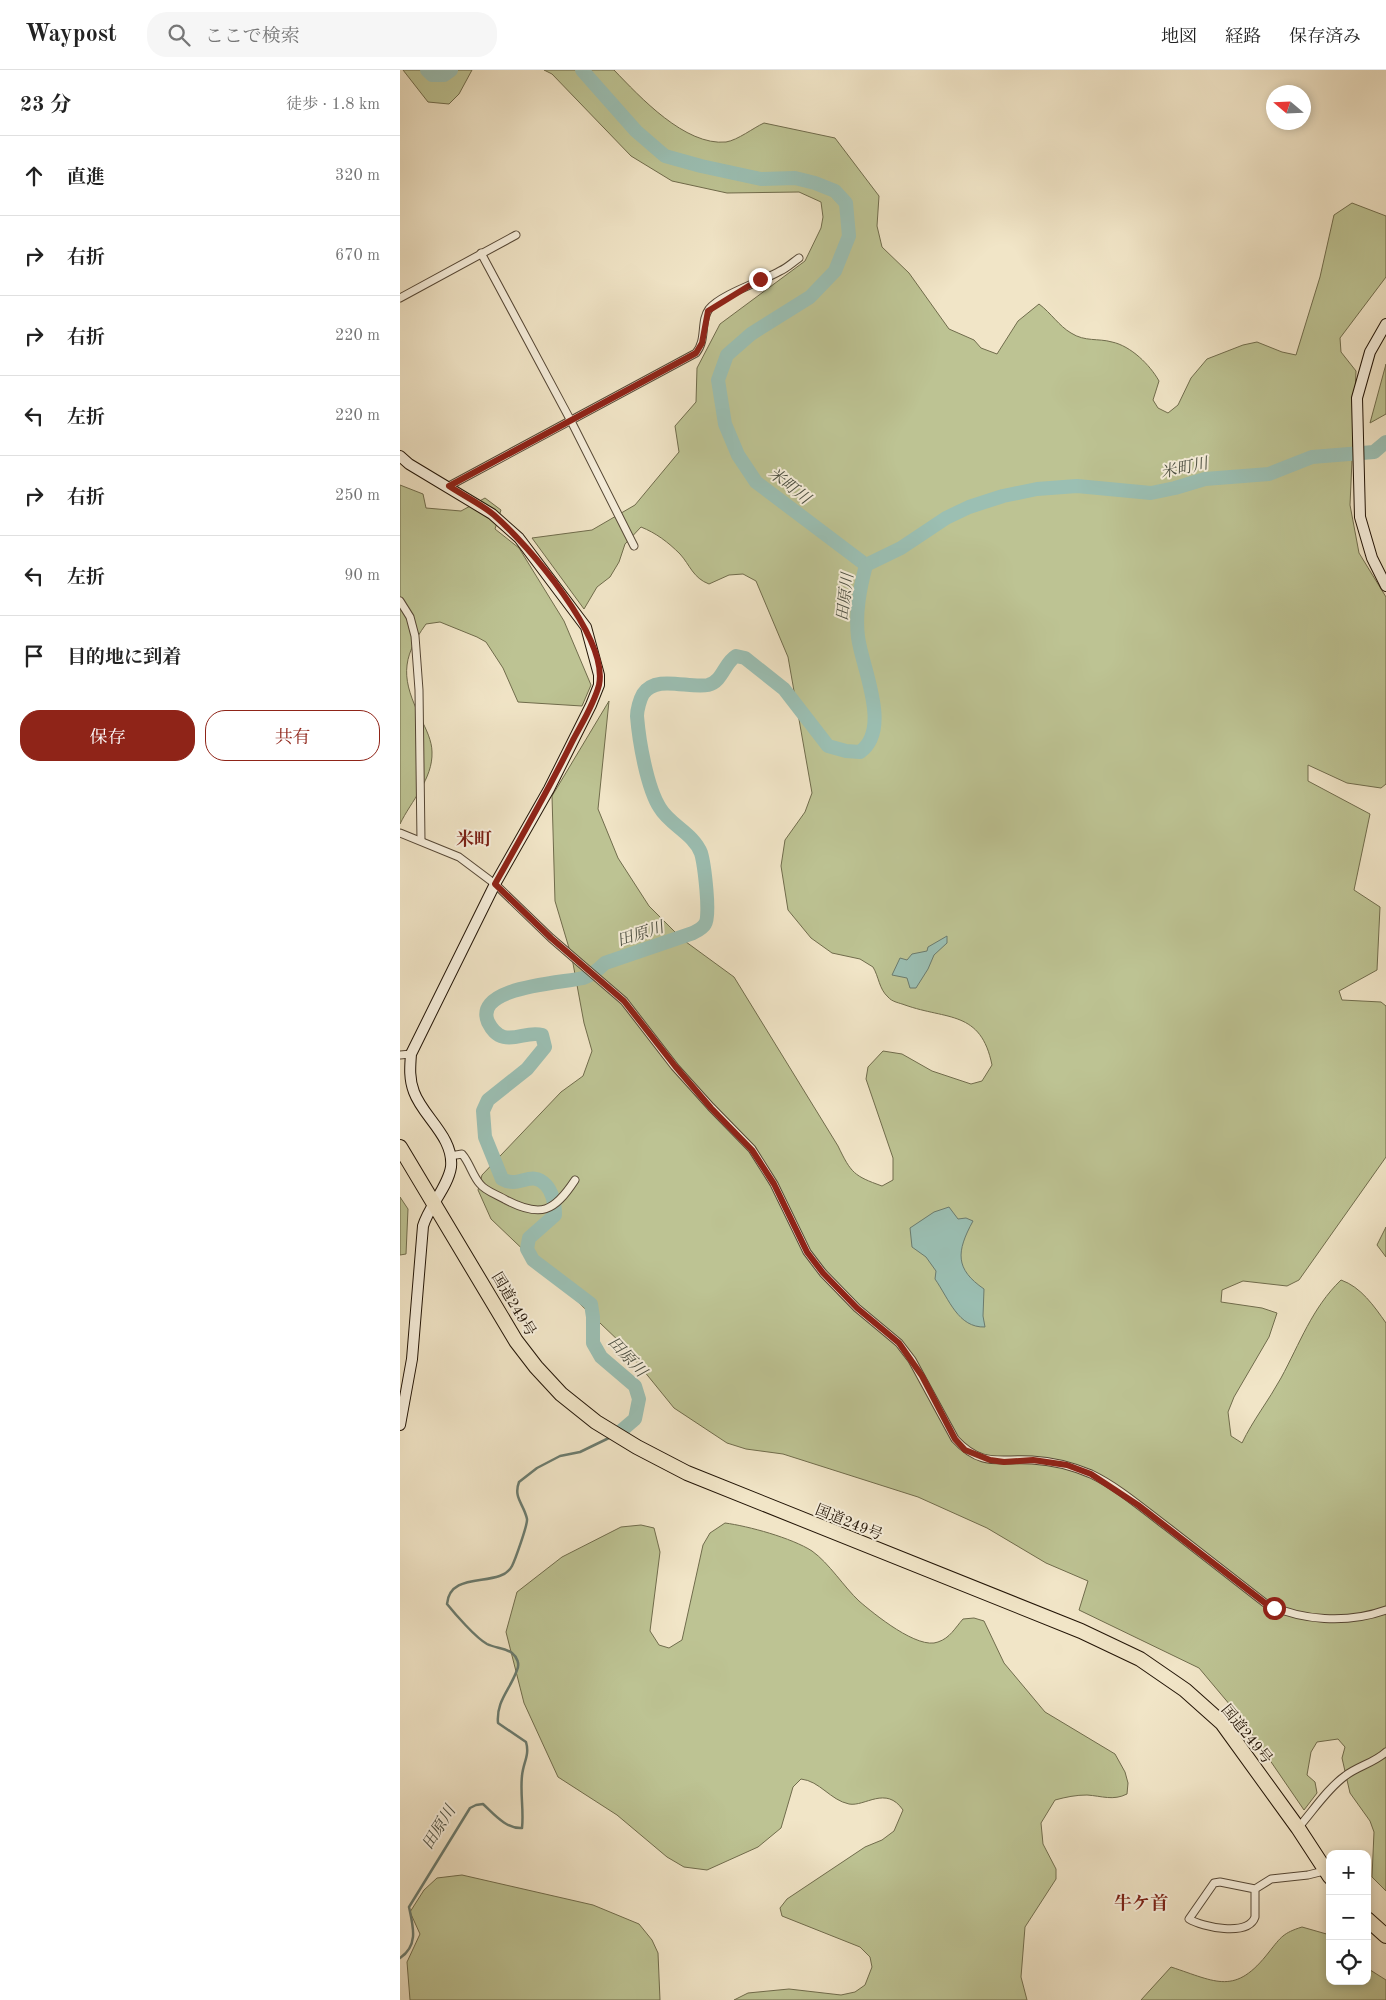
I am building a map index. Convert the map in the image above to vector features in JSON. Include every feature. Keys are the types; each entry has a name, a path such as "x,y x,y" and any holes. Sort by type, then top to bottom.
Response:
{"highway":[{"name":"国道249号","path":"400,1146 516,1341 562,1394 596,1422 636,1447 687,1474 1081,1631 1140,1659 1185,1690 1222,1723 1298,1828 1326,1872"},
{"path":"1371,1923 1386,1936"}],"street":[{"path":"400,298 516,235"},
{"path":"481,253 571,420 634,546"},
{"path":"449,486 696,353 702,343 707,315 711,308 749,284 780,271 799,258"},
{"path":"1386,324 1370,352 1357,398 1360,517 1366,540 1380,576 1386,586"},
{"path":"400,456 426,475 449,486 492,514 531,554 586,627 598,667 599,684 591,705 549,789 495,884 411,1054 409,1070 414,1092 447,1143 450,1168 426,1216 424,1226 412,1359 400,1425"},
{"path":"400,601 410,617 415,636 419,690 421,840"},
{"path":"400,833 459,857 495,884 551,938 624,1001 711,1108 752,1150 774,1184 807,1252 823,1273 857,1308 899,1343 922,1376 955,1439 965,1450 990,1460 1004,1462 1033,1460 1067,1465 1091,1474 1138,1505 1274,1608 1299,1616 1342,1619 1370,1616 1386,1610"},
{"path":"400,1055 411,1054"},
{"path":"450,1156 462,1154 480,1184 525,1210 544,1211 562,1199 575,1180"},
{"path":"1298,1828 1347,1774 1366,1766 1386,1752"},
{"path":"1254,1889 1255,1917 1248,1926 1233,1930 1197,1924 1189,1918 1214,1883 1220,1882 1254,1889 1271,1879 1326,1874"}],"green space":[{"path":"403,70 472,70 459,94 449,104 428,102"},
{"path":"544,70 614,70 664,118 695,136 710,141 731,141 764,123 835,138 879,196 877,226 882,247 909,273 949,329 974,340 981,348 997,354 1018,321 1039,304 1063,327 1076,336 1119,344 1139,357 1151,369 1159,381 1153,400 1158,408 1168,413 1178,405 1191,378 1207,359 1243,345 1257,342 1282,352 1296,355 1320,277 1334,215 1352,203 1386,216 1386,277 1340,338 1341,352 1356,371 1350,505 1359,553 1386,597 1386,784 1381,788 1347,783 1308,765 1308,781 1370,814 1354,890 1380,907 1377,970 1339,991 1342,1000 1381,1002 1386,1006 1386,1157 1299,1280 1287,1286 1243,1281 1222,1290 1221,1302 1262,1308 1277,1313 1269,1337 1234,1397 1228,1412 1231,1436 1242,1443 1281,1378 1314,1314 1341,1280 1361,1292 1386,1323 1386,1891 1372,1877 1374,1832 1370,1821 1350,1793 1342,1758 1345,1747 1338,1739 1317,1742 1311,1752 1307,1775 1315,1782 1317,1793 1304,1810 1241,1718 1199,1668 1079,1610 1088,1581 1046,1563 987,1528 918,1497 783,1454 746,1449 727,1443 674,1408 622,1344 491,1219 478,1190 482,1175 561,1092 583,1076 592,1051 584,1023 572,958 555,901 552,796 609,701 598,809 618,858 649,906 682,939 734,977 846,1162 854,1172 882,1186 893,1180 893,1158 866,1079 868,1067 883,1051 902,1054 932,1071 971,1084 982,1081 992,1065 987,1047 980,1035 971,1026 948,1016 920,1010 892,1000 885,994 873,967 860,959 832,953 811,938 788,910 781,866 785,840 805,812 812,793 788,657 756,581 743,574 729,575 709,584 695,575 680,554 671,546 657,535 641,527 625,544 619,562 610,577 597,587 584,609 532,538 592,530 635,505 679,452 675,426 696,402 697,368 720,324 805,261 821,228 823,217 821,202 799,192 727,193 672,181 631,156 552,74"},
{"path":"1386,364 1386,414 1370,423"},
{"path":"400,485 423,494 426,508 461,511 485,498 501,510 495,529 519,548 564,621 591,685 582,706 518,702 503,668 486,642 440,622 426,624 408,660 407,681 410,693 430,739 432,748 431,762 425,781 400,824"},
{"path":"400,1197 408,1209 406,1254 400,1255"},
{"path":"1386,1227 1386,1257 1377,1245"},
{"path":"725,1523 770,1533 812,1551 866,1607 885,1622 919,1641 938,1642 946,1638 963,1619 974,1618 984,1621 1004,1663 1045,1712 1115,1754 1125,1772 1128,1783 1127,1794 1112,1798 1079,1795 1055,1800 1041,1823 1043,1844 1056,1869 1056,1879 1025,1927 1021,1977 1027,2000 734,2000 748,1993 789,1989 841,1995 855,1992 865,1985 872,1967 870,1957 860,1947 782,1916 780,1908 787,1899 865,1847 882,1840 894,1831 903,1810 890,1799 883,1798 855,1804 842,1802 814,1783 801,1779 793,1787 781,1828 758,1847 707,1870 684,1867 667,1857 617,1815 558,1777 524,1703 506,1632 517,1592 562,1557 621,1527 641,1525 654,1528 660,1552 650,1631 659,1645 669,1648 682,1640 703,1545 710,1533"},
{"path":"462,1875 593,1905 639,1924 652,1940 658,1953 660,2000 410,2000 407,1962 420,1934 410,1912 424,1890 437,1878"},
{"path":"1302,1927 1326,1934 1326,1985 1371,1985 1371,1971 1386,1980 1386,2000 1141,2000 1171,1967 1224,1982 1246,1975 1257,1966 1283,1936"}],"water":[{"path":"947,936 947,943 934,955 916,988 910,988 907,978 892,975 900,958 907,960 912,954 927,951 928,947"},
{"path":"949,1207 958,1219 966,1218 973,1221 963,1242 961,1259 963,1267 968,1274 984,1289 983,1316 985,1327 968,1323 961,1318 935,1279 936,1271 926,1257 912,1247 910,1228 934,1212"}],"waterway":[{"name":"米町川","path":"427,70 432,75 444,75 451,70"},
{"name":"米町川","path":"582,70 636,131 665,156 761,179 795,178 815,183 835,191 846,203 849,236 835,271 810,297 751,334 727,355 718,380 725,424 738,455 756,482 866,565"},
{"name":"米町川","path":"866,565 901,548 946,518 969,507 1003,496 1037,489 1077,486 1151,493 1205,479 1269,474 1312,457 1374,452 1386,442"},
{"name":"田原川","path":"621,1431 635,1419 639,1399 635,1386 601,1357 593,1343 591,1304 533,1260 527,1249 529,1238 555,1215 552,1195 546,1185 535,1179 514,1182 502,1179 485,1137 483,1111 488,1100 527,1069 545,1047 542,1035 532,1034 509,1038 501,1036 494,1032 488,1022 487,1010 494,1001 506,994 523,988 583,978 595,972 605,963 693,933 705,924 707,919 707,901 701,853 693,840 670,820 660,808 651,789 644,764 637,714 642,696 649,688 664,683 708,685 717,680 736,656 745,658 784,689 828,746 846,751 860,752 869,742 874,729 873,698 857,628 859,600 866,565"},
{"name":"田原川","path":"400,1958 406,1953 412,1941 413,1928 409,1907 470,1808 483,1804 506,1823 516,1828 522,1828 522,1782 527,1755 526,1742 498,1723 499,1708 517,1670 518,1661 510,1651 482,1641 447,1604 450,1593 466,1583 497,1577 506,1573 512,1566 527,1522 526,1514 518,1497 517,1488 519,1482 537,1468 560,1456 580,1452 611,1437"}],"district":[{"name":"米町","path":"474,839"},
{"name":"牛ケ首","path":"1141,1903"}],"route":[{"path":"760,279 749,284 708,311 702,343 696,353 449,486 492,514 519,538 544,569 586,627 599,675 599,684 591,705 549,789 495,884 551,938 624,1001 711,1108 752,1150 774,1184 807,1252 823,1273 857,1308 886,1330 899,1343 922,1376 955,1439 965,1450 990,1460 1004,1462 1033,1460 1067,1465 1091,1474 1138,1505 1274,1608"}]}
